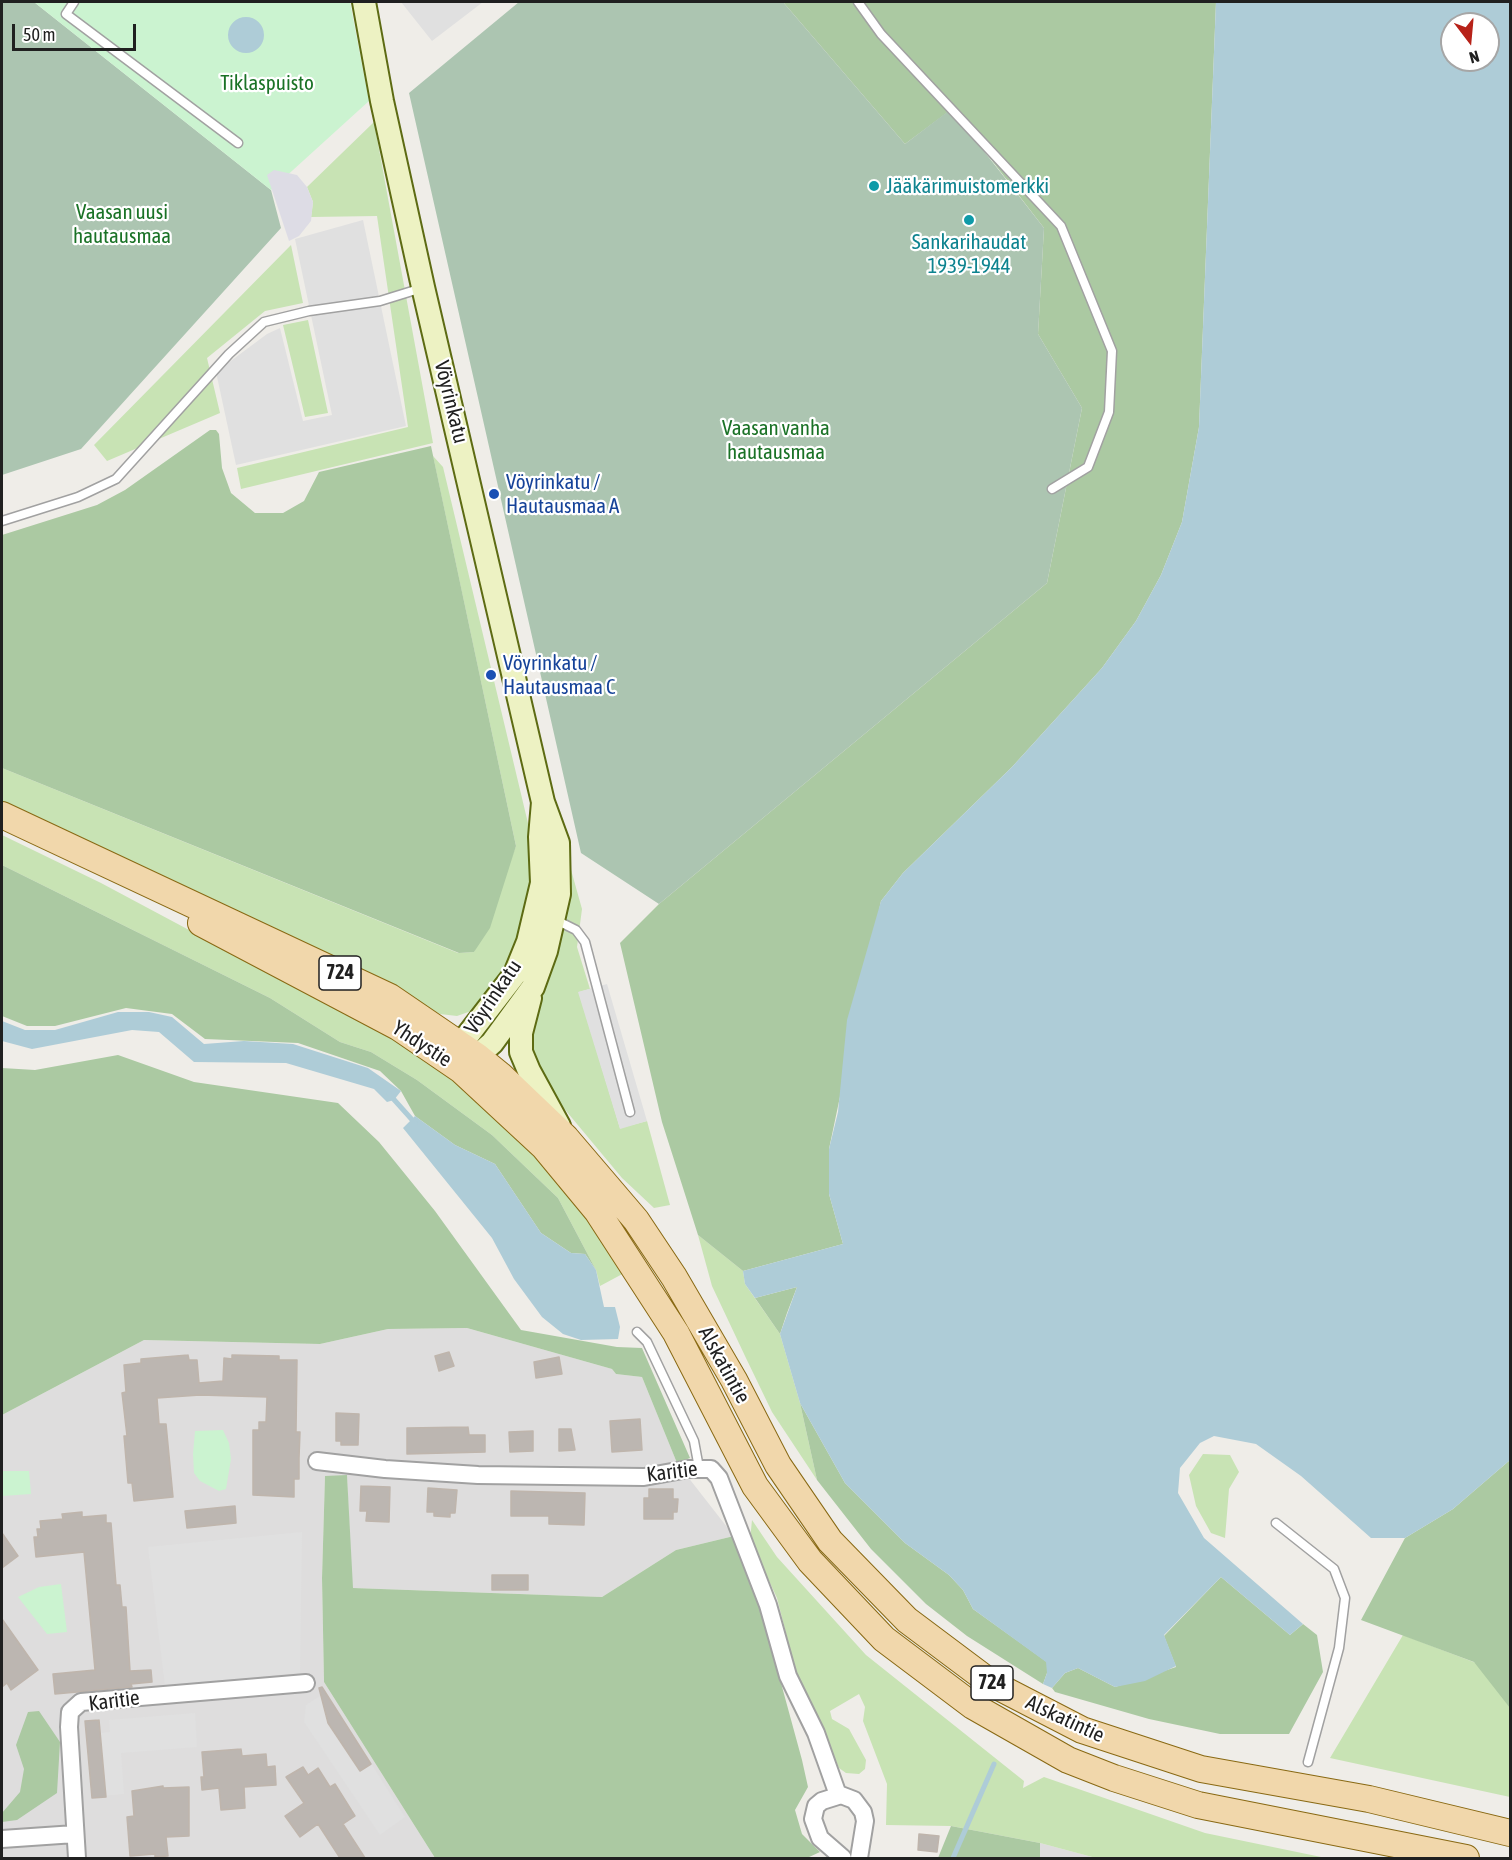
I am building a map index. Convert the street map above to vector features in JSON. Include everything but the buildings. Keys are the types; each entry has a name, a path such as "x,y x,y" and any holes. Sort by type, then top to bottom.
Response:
{"main road":[{"name":"Vöyrinkatu","path":"364,2 382,100 423,287 543,802 540,837 546,951 533,987 492,1044 467,1057"},
{"name":"Yhdystie","path":"2,815 84,854 231,941 398,1027 467,1057 566,1138 636,1220 674,1277"},
{"name":"Vöyrinkatu","path":"467,1057 545,917"},
{"path":"533,987 521,1033 521,1052 566,1138"},
{"name":"Yhdystie","path":"467,1057 597,1211 676,1333"},
{"name":"Alskatintie","path":"674,1277 734,1380 778,1465 830,1541 907,1620 991,1683 1082,1730 1201,1769 1369,1799 1504,1830"},
{"name":"Alskatintie","path":"676,1333 755,1486 810,1561 884,1639 973,1706 1068,1760 1114,1778 1198,1805 1466,1858"}],"street":[{"name":"Karitie","path":"317,1461 478,1475 644,1477 711,1468 719,1478 768,1605 788,1676 816,1733 838,1795"},
{"name":"Karitie","path":"77,1858 69,1727 70,1712 81,1702 306,1683"},
{"path":"843,1858 820,1839 813,1819 816,1806 825,1798 838,1795 854,1800 863,1812 865,1821 859,1858"},
{"path":"2,1839 75,1834"}],"lane":[{"path":"74,2 66,14 238,143"},
{"path":"858,2 881,34 1061,226 1112,351 1109,412 1088,467 1052,489"},
{"path":"2,521 78,497 116,479 229,354 264,322 309,310 380,301 423,287"},
{"path":"545,917 576,930 585,942 630,1112"},
{"path":"637,1332 646,1342 694,1441 699,1468"},
{"path":"1276,1523 1334,1569 1345,1598 1339,1648 1308,1761"}],"shaded area":[{"path":"401,2 483,2 432,41"},
{"path":"274,170 297,175 307,187 313,202 311,221 299,236 289,241 267,175"},
{"path":"363,220 406,426 236,465 216,372 267,334 280,328 303,421 332,415 295,239"},
{"path":"607,984 647,1121 620,1129 578,992"},
{"path":"467,1328 612,1369 616,1374 642,1377 677,1463 734,1536 676,1550 602,1597 352,1588 347,1476 325,1476 322,1578 324,1682 435,1858 2,1858 2,1415 144,1340 320,1344 388,1329"},
{"path":"302,1532 300,1673 165,1686 148,1547"},
{"path":"326,1692 405,1817 380,1835 304,1722 306,1705"},
{"path":"195,1713 197,1747 121,1753 124,1794 91,1797 88,1758 102,1757 100,1733 110,1732 109,1720"},
{"path":"1040,1843 1096,1858 1040,1858"}],"green space":[{"name":"Vaasan uusi hautausmaa","path":"2,2 34,2 271,190 281,228 81,449 2,475"},
{"name":"Tiklaspuisto","path":"34,2 350,2 369,101 271,190"},
{"name":"Vaasan vanha hautausmaa","path":"519,2 783,2 905,144 951,109 1044,228 1038,334 1082,408 1047,583 659,904 581,853 409,93"},
{"path":"783,2 1216,2 1199,427 1182,522 1161,575 1136,621 1102,668 1012,767 903,873 881,901 829,1149 829,1194 843,1244 743,1271 698,1235 662,1122 620,943 659,904 1047,583 1082,408 1038,334 1044,228 952,109 905,144"},
{"path":"374,122 433,443 241,489 237,468 408,427 377,216 311,217 313,202 307,187"},
{"path":"291,245 303,303 265,311 207,358 220,413 107,461 94,445"},
{"path":"308,320 328,413 305,417 283,325"},
{"path":"210,430 216,430 219,434 222,468 231,493 255,513 283,513 304,501 319,472 431,446 516,846 490,928 474,952 459,953 2,768 2,535 97,505 125,490"},
{"path":"433,456 443,467 532,840 535,874 510,966 474,1010 457,1016 440,1014 277,930 2,802 2,768 458,953 474,952 516,846"},
{"path":"2,835 101,883 397,1041 462,1087 541,1160 628,1271 600,1286 596,1270 558,1198 492,1135 417,1080 371,1052 340,1042 270,998 2,865"},
{"path":"568,859 582,909 577,947 590,989 579,992 620,1128 647,1121 670,1205 654,1208 622,1178 547,1088 537,1066 533,1049 534,1029"},
{"path":"2,865 270,998 340,1042 371,1052 417,1080 492,1135 558,1198 596,1270 585,1254 571,1253 541,1233 495,1164 455,1145 415,1116 401,1091 380,1071 298,1043 205,1039 172,1014 126,1008 55,1026 27,1026 2,1016"},
{"path":"118,1055 194,1082 338,1103 379,1142 435,1211 521,1330 617,1347 642,1348 690,1458 677,1463 642,1377 616,1374 612,1369 467,1328 388,1329 320,1344 144,1340 2,1415 2,1068 35,1070"},
{"path":"698,1235 743,1271 745,1284 780,1334 800,1403 817,1480 772,1412 712,1286"},
{"path":"797,1287 787,1313 780,1334 755,1298"},
{"path":"800,1403 845,1483 905,1543 949,1575 963,1590 973,1609 1047,1662 1047,1673 1043,1684 967,1636 926,1604 871,1549 817,1480"},
{"path":"223,1430 229,1443 231,1459 226,1489 219,1491 200,1481 194,1473 193,1454 195,1431"},
{"path":"1203,1454 1230,1455 1239,1472 1229,1489 1225,1538 1211,1533 1196,1506 1189,1475"},
{"path":"1510,1460 1510,1708 1474,1662 1361,1620 1405,1538 1453,1509"},
{"path":"2,1471 29,1471 31,1494 2,1496"},
{"path":"347,1475 353,1588 602,1597 676,1550 734,1536 760,1606 802,1760 808,1787 795,1810 802,1834 820,1852 807,1858 435,1858 324,1682 322,1578 325,1476"},
{"path":"752,1520 777,1557 866,1655 1024,1781 1023,1788 1044,1777 1205,1833 1326,1858 1096,1858 1040,1843 951,1826 886,1825 887,1784 863,1721 865,1707 859,1694 830,1711 832,1719 849,1729 866,1760 865,1769 859,1774 846,1773 839,1768 795,1669 777,1598 750,1540"},
{"path":"1221,1577 1290,1635 1303,1624 1317,1635 1323,1672 1289,1734 1220,1734 1149,1719 1055,1692 1052,1688 1065,1673 1078,1668 1115,1687 1176,1667 1164,1636"},
{"path":"61,1584 67,1632 47,1634 18,1597 39,1587"},
{"path":"1403,1635 1510,1676 1510,1797 1330,1758"},
{"path":"39,1711 60,1742 57,1793 17,1820 2,1822 2,1813 20,1792 24,1769 16,1745 28,1712"},
{"path":"951,1826 1040,1843 1040,1858 938,1858"}],"water":[{"path":"1216,2 1510,2 1510,1460 1453,1509 1405,1538 1371,1538 1301,1476 1256,1444 1214,1436 1200,1443 1180,1468 1178,1493 1204,1538 1303,1624 1290,1635 1221,1577 1164,1635 1176,1666 1145,1681 1115,1687 1078,1668 1065,1673 1052,1688 1043,1684 1047,1673 1046,1662 973,1609 963,1590 949,1575 905,1543 845,1483 800,1403 780,1334 797,1287 755,1298 745,1284 743,1271 843,1244 829,1194 829,1149 838,1112 847,1020 881,901 903,873 1012,767 1102,668 1136,621 1161,575 1182,522 1199,427"},
{"path":"246,17 259,22 264,35 259,48 246,53 233,48 228,35 233,22"},
{"path":"118,1012 149,1012 172,1017 204,1044 244,1041 293,1044 368,1068 401,1091 394,1100 387,1102 374,1089 286,1063 194,1062 159,1032 132,1030 32,1049 2,1041 2,1021 25,1030 55,1030"},
{"path":"415,1116 455,1145 495,1164 541,1233 571,1253 585,1254 596,1270 604,1307 615,1307 620,1327 618,1339 581,1340 563,1334 542,1317 514,1279 492,1238 403,1128"}],"waterway":[{"path":"389,1094 415,1123"},
{"path":"953,1858 994,1764"}],"place":[{"name":"Jääkärimuistomerkki","path":"874,186"},
{"name":"Sankarihaudat 1939-1944","path":"969,220"},
{"name":"Vöyrinkatu / Hautausmaa A","path":"494,494"},
{"name":"Vöyrinkatu / Hautausmaa C","path":"491,675"}]}
